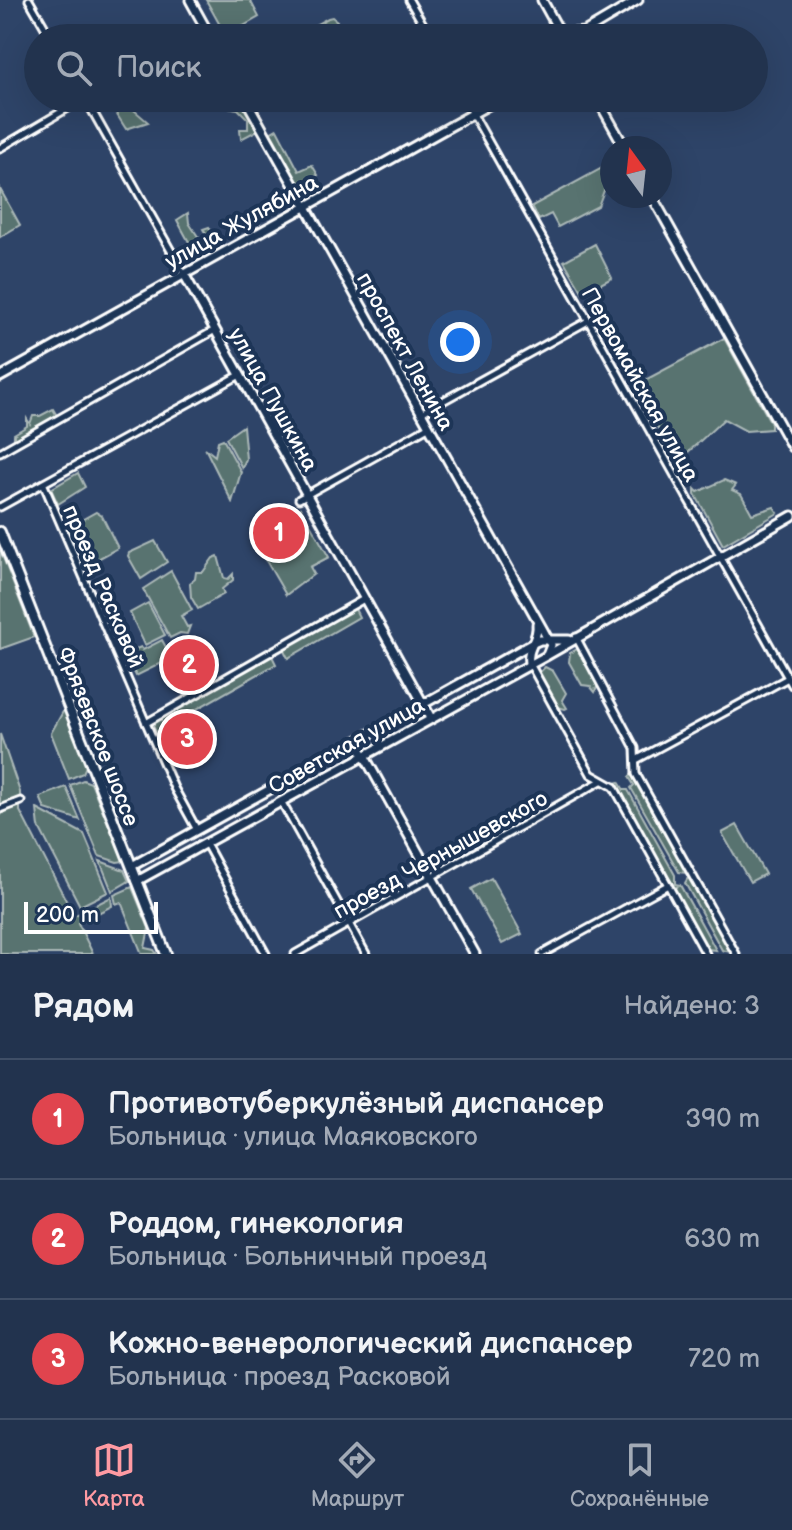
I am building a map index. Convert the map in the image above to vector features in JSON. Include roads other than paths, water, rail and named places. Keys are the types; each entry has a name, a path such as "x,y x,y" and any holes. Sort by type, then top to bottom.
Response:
{"highway":[{"name":"Фрязевское шоссе","path":"0,532 166,954"}],"main road":[{"path":"190,0 204,24"},
{"path":"542,0 555,24"},
{"path":"600,24 638,0"},
{"name":"проспект Ленина","path":"253,112 548,640"},
{"name":"улица Жулябина","path":"0,377 476,112"},
{"path":"605,112 618,136"},
{"path":"659,208 792,447"},
{"name":"улица Пушкина","path":"184,274 303,497 431,718"},
{"name":"Советская улица","path":"137,881 546,656 792,516"},
{"path":"533,662 528,651 538,634 537,622"},
{"name":"Советская улица","path":"132,866 533,643 574,638"},
{"path":"546,656 551,647 548,640"},
{"path":"356,741 475,954"},
{"path":"148,858 156,871"}],"street":[{"path":"29,0 43,24"},
{"path":"409,0 423,24"},
{"path":"0,148 61,112"},
{"name":"улица Пушкина","path":"93,112 184,274"},
{"name":"Первомайская улица","path":"473,114 792,685"},
{"path":"420,413 588,321"},
{"path":"0,452 215,330"},
{"path":"0,507 240,375"},
{"path":"303,497 428,427"},
{"name":"проезд Расковой","path":"44,485 180,801 197,830"},
{"path":"146,723 364,599"},
{"path":"574,638 635,748 636,774 736,954"},
{"path":"533,662 591,774 614,787 706,954"},
{"path":"635,760 788,678"},
{"name":"проезд Чернышевского","path":"295,954 601,781"},
{"path":"0,809 21,801"},
{"path":"281,801 366,954"},
{"path":"206,844 266,954"},
{"path":"542,954 668,885"}],"place":[{"name":"Противотуберкулёзный диспансер","path":"279,533"},
{"name":"Роддом, гинекология","path":"189,665"},
{"name":"Кожно-венерологический диспансер","path":"187,739"}]}
